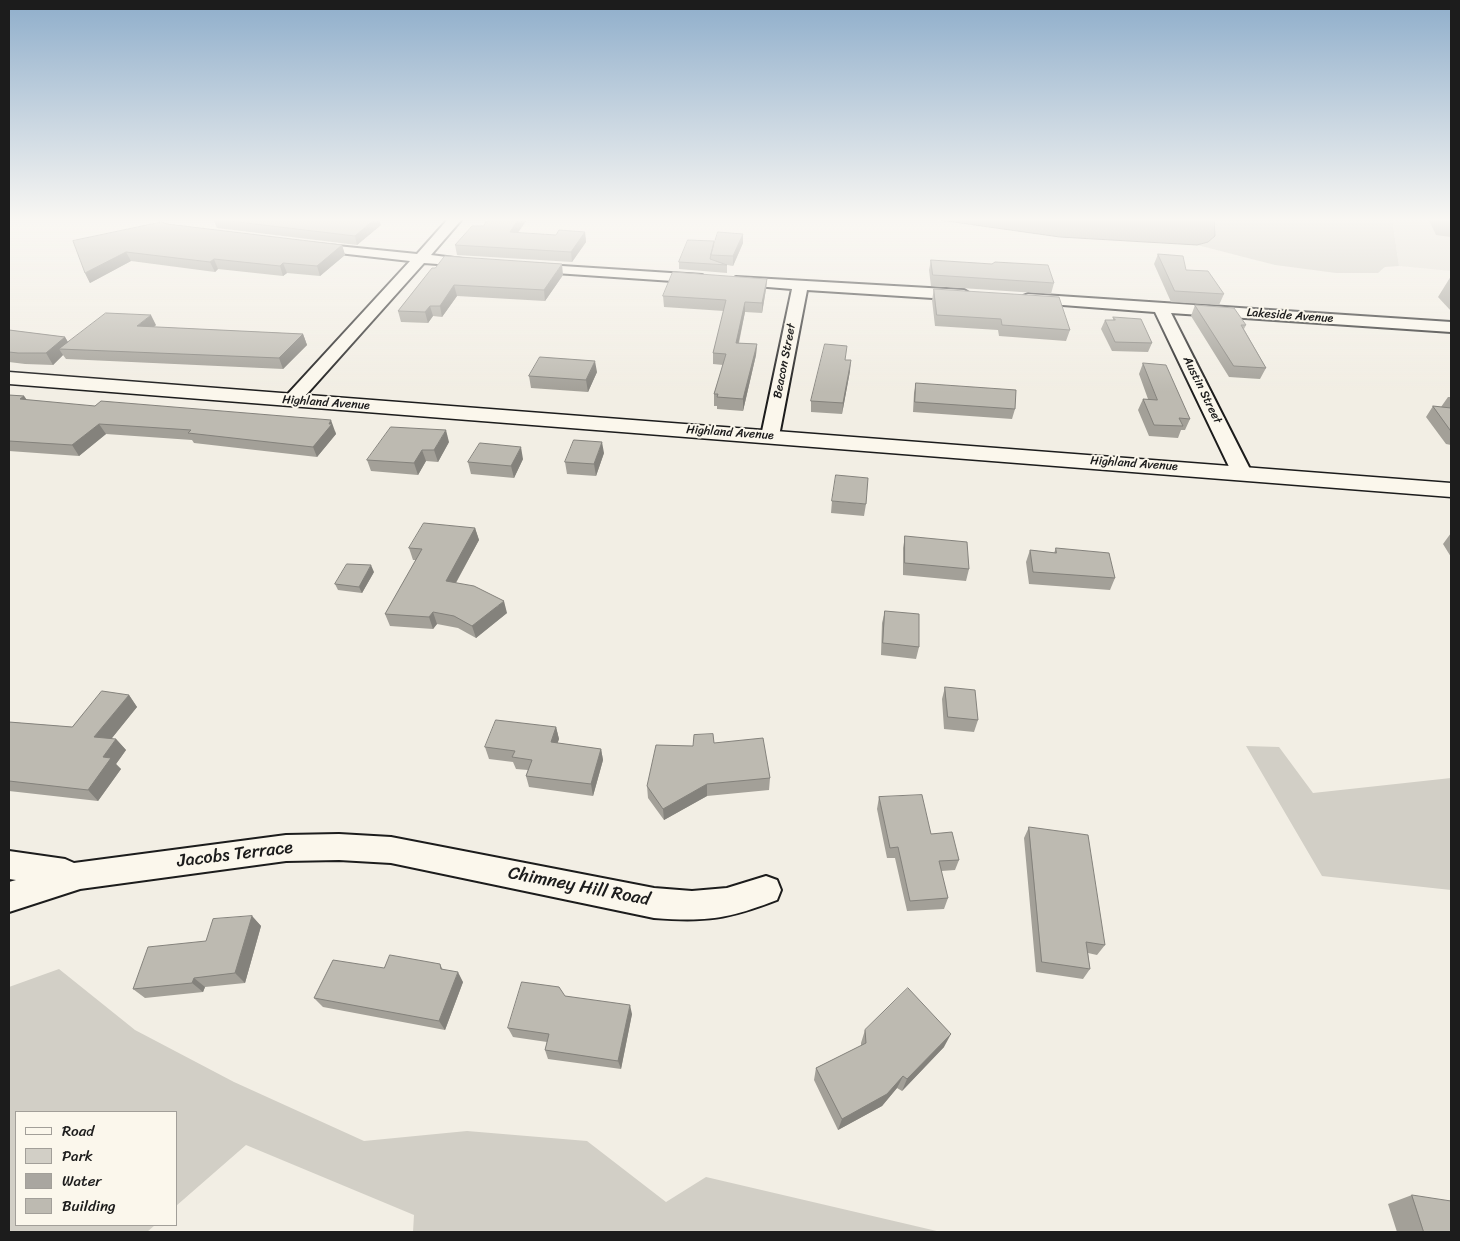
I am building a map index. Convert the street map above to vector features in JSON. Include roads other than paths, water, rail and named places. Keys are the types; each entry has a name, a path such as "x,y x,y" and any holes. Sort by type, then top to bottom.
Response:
{"street":[{"path":"291,401 405,276"},
{"path":"659,276 976,296"},
{"name":"Beacon Street","path":"770,436 800,285"},
{"name":"Lakeside Avenue","path":"1014,299 1451,327"},
{"name":"Austin Street","path":"1161,308 1242,473"},
{"name":"Highland Avenue","path":"9,378 1451,490"},
{"name":"Jacobs Terrace","path":"9,897 80,874 286,848 339,847 391,850"},
{"name":"Chimney Hill Road","path":"391,850 654,903 692,906 727,903 766,890"},
{"name":"Jacobs Terrace","path":"9,865 39,871 80,874"}]}
